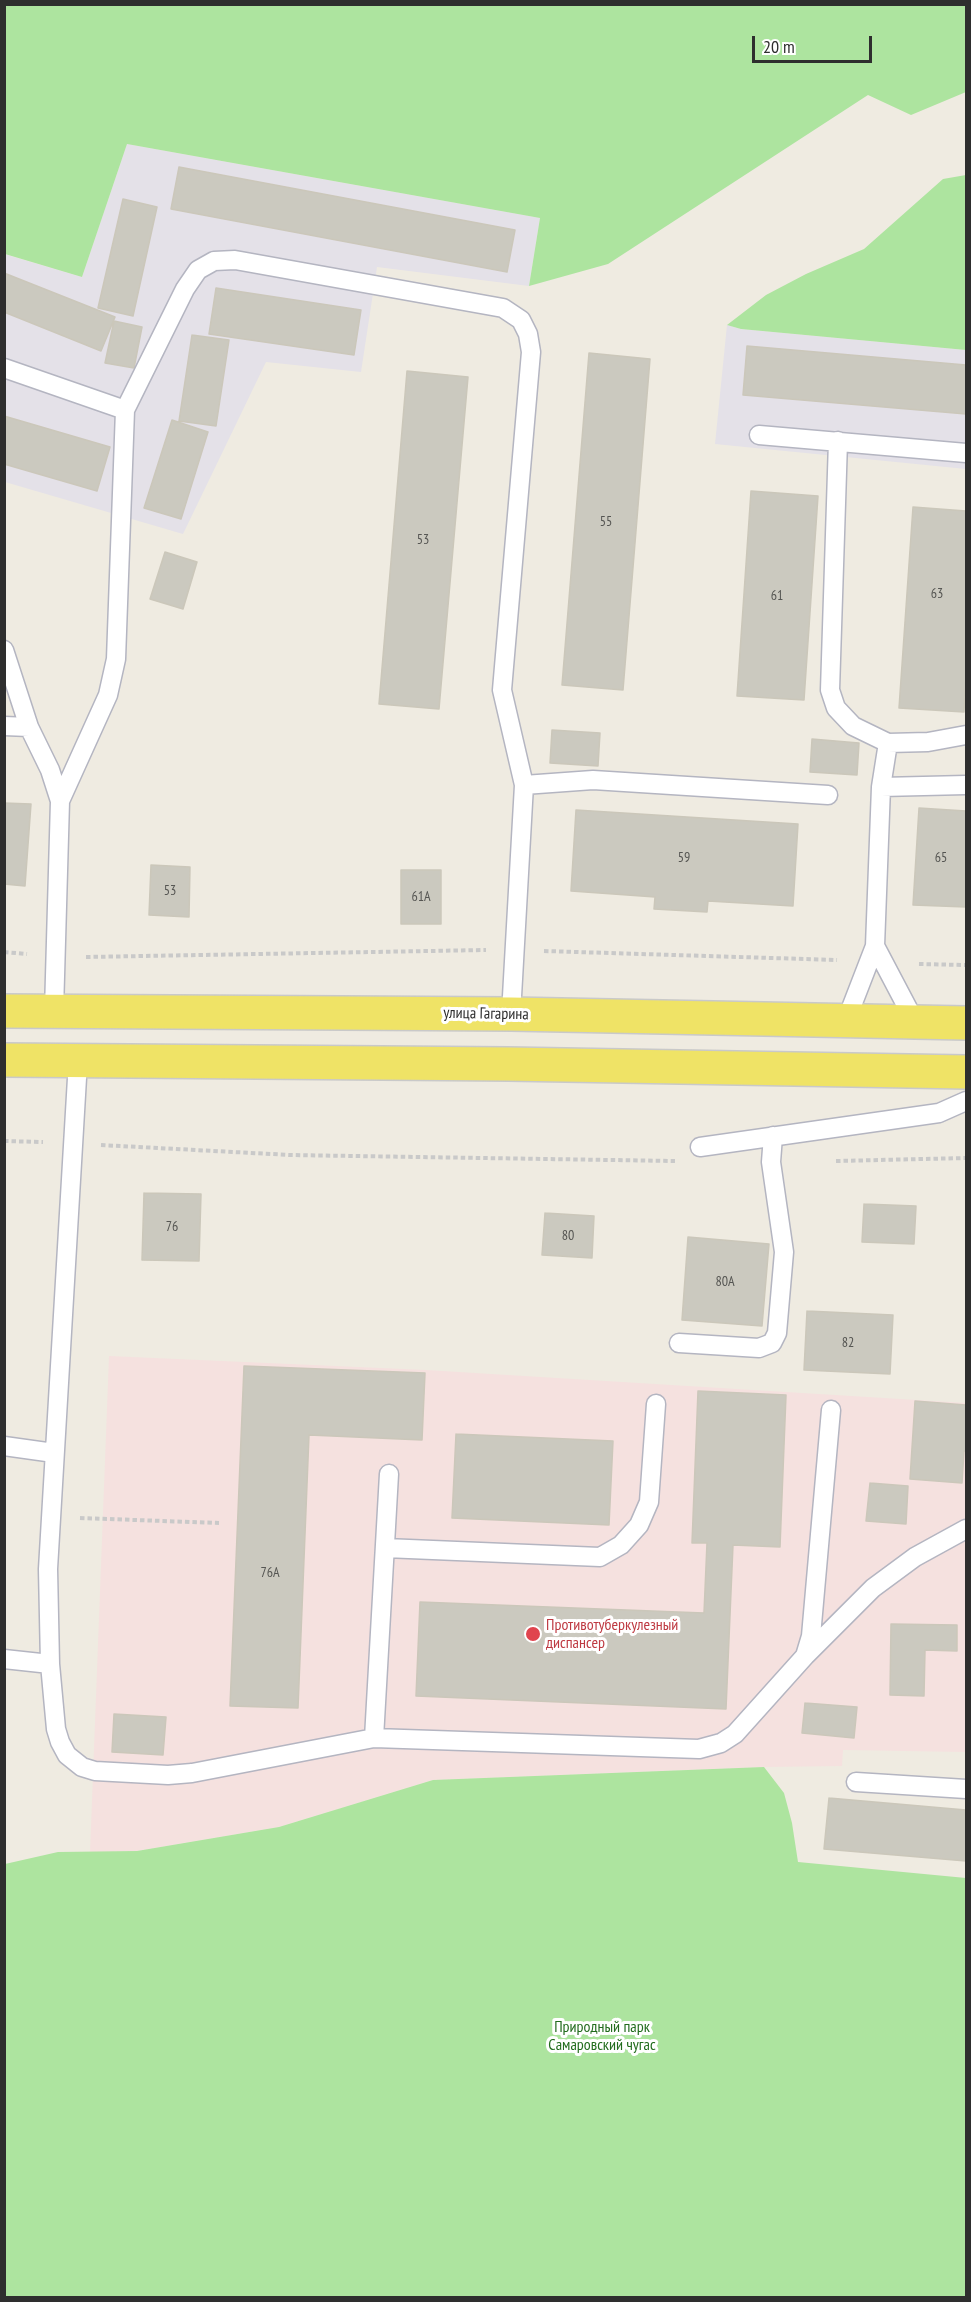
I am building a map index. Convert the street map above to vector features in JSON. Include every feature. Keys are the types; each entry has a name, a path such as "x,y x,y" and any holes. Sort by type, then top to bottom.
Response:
{"main road":[{"name":"улица Гагарина","path":"4,1011 511,1014 966,1023"},
{"path":"67,1011 78,1060"},
{"path":"508,1064 511,1014"},
{"path":"914,1071 915,1022"},
{"path":"4,1060 508,1064 966,1072"}],"lane":[{"path":"60,801 108,695 116,659 125,410 185,289 198,270 214,261 235,260 503,308 521,320 528,334 531,352 502,690 524,785 511,1014"},
{"path":"4,368 125,410"},
{"path":"759,435 966,453"},
{"path":"838,441 830,690 836,708 853,726 888,742 928,742 966,735"},
{"path":"4,650 29,727 50,770 60,801 55,956 67,1011"},
{"path":"4,726 29,727"},
{"path":"846,1021 876,957 881,787 888,742"},
{"path":"524,785 593,780 828,795"},
{"path":"881,787 966,785"},
{"path":"876,957 915,1022"},
{"path":"78,1060 48,1569 50,1664 56,1729 60,1742 68,1755 82,1767 94,1771 168,1775 192,1773 374,1738 699,1749 721,1743 735,1734 805,1656 873,1588 915,1557 966,1529"},
{"path":"700,1147 939,1113 966,1101"},
{"path":"679,1343 759,1348 772,1343 777,1333 784,1252 771,1162 772,1136"},
{"path":"385,1548 600,1557 621,1545 639,1525 649,1502 656,1404"},
{"path":"805,1656 811,1636 831,1410"},
{"path":"4,1446 54,1453"},
{"path":"374,1738 389,1474"},
{"path":"4,1659 50,1664"},
{"path":"856,1782 966,1790"}],"path":[{"path":"4,952 55,956 120,957 514,951 876,957 966,965"},
{"path":"4,1141 43,1142"},
{"path":"94,1144 290,1155 676,1161"},
{"path":"829,1161 966,1158"},
{"path":"50,1516 219,1522"}],"shaded area":[{"path":"127,144 540,218 529,286 377,267 361,372 266,362 183,534 5,482 4,254 82,277"},
{"path":"727,325 741,329 966,350 966,469 715,444"},
{"name":"Противотуберкулезный диспансер","path":"109,1356 426,1370 966,1403 966,1752 843,1750 842,1766 433,1780 279,1827 137,1851 90,1853"}],"green space":[{"path":"4,5 966,5 966,92 911,115 868,95 608,264 529,286 540,218 127,144 82,277 5,254"},
{"path":"966,175 966,350 741,329 727,325 766,295 806,274 864,249 943,179"},
{"name":"Природный парк Самаровский чугас","path":"764,1767 784,1793 792,1823 798,1862 966,1878 966,2297 5,2297 5,1864 58,1852 137,1851 279,1827 433,1780"}],"building":[{"path":"179,167 515,230 507,272 171,209"},
{"path":"123,199 157,207 133,316 98,308"},
{"path":"4,273 115,317 101,351 4,312"},
{"path":"216,288 361,310 354,355 209,334"},
{"path":"114,321 142,327 134,368 105,363"},
{"path":"192,335 229,340 216,426 179,421"},
{"path":"747,346 966,365 966,414 743,395"},
{"path":"589,353 650,359 623,690 562,685"},
{"path":"407,371 468,377 439,709 379,704"},
{"path":"4,416 110,447 97,491 4,464"},
{"path":"172,420 208,432 181,519 144,508"},
{"path":"751,491 818,496 804,700 737,696"},
{"path":"913,507 966,511 964,712 899,708"},
{"path":"165,552 197,562 183,609 150,599"},
{"path":"552,730 600,733 598,766 550,763"},
{"path":"812,739 859,743 857,775 810,772"},
{"path":"4,803 31,804 25,886 4,884"},
{"path":"919,808 966,811 966,907 913,905"},
{"path":"576,810 798,824 793,906 708,901 707,912 654,909 655,897 571,891"},
{"path":"151,865 190,867 189,917 149,915"},
{"path":"401,870 441,870 441,924 401,924"},
{"path":"144,1193 201,1194 199,1261 142,1260"},
{"path":"864,1204 916,1206 914,1244 862,1242"},
{"path":"545,1213 594,1216 592,1258 542,1255"},
{"path":"688,1237 769,1244 762,1326 682,1320"},
{"path":"807,1311 893,1315 890,1374 804,1370"},
{"path":"244,1366 425,1373 422,1440 309,1435 298,1708 230,1706"},
{"path":"698,1391 786,1395 780,1547 733,1545 726,1709 416,1696 420,1602 704,1613 707,1543 692,1543"},
{"path":"915,1401 966,1405 966,1451 964,1451 962,1483 910,1479"},
{"path":"456,1434 613,1441 609,1525 452,1518"},
{"path":"870,1483 908,1486 906,1524 866,1521"},
{"path":"891,1624 957,1625 957,1651 925,1650 924,1696 890,1695"},
{"path":"805,1703 857,1707 854,1738 802,1733"},
{"path":"114,1714 166,1717 163,1755 112,1752"},
{"path":"829,1798 966,1810 966,1861 824,1849"}],"place":[{"name":"Противотуберкулезный диспансер","path":"533,1634"}]}
